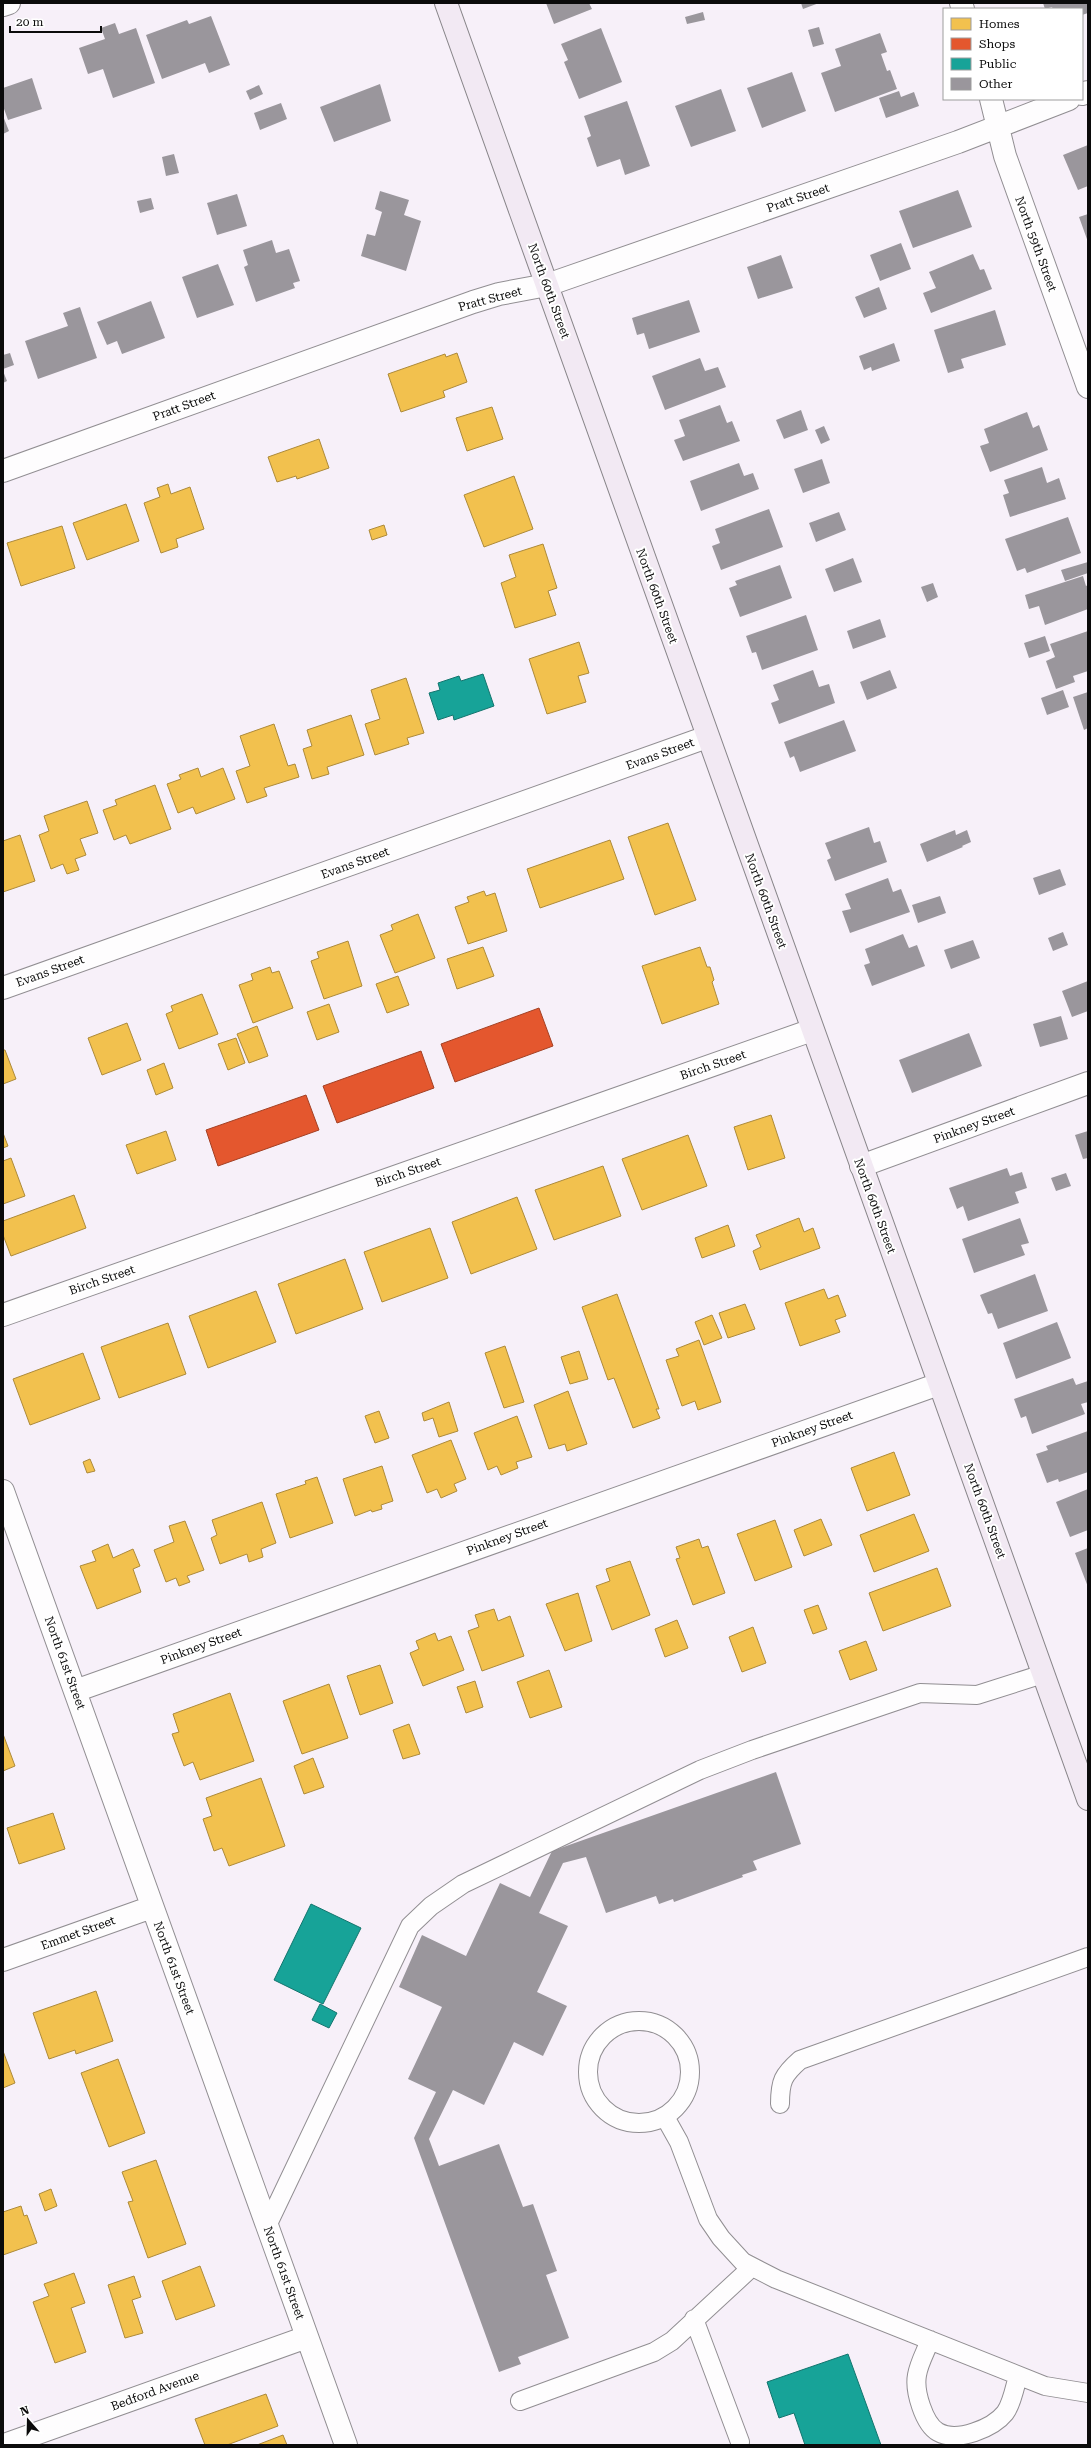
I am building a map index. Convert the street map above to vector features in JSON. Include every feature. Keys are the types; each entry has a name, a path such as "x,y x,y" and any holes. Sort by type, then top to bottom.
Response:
{"main road":[{"name":"North 60th Street","path":"446,3 707,738 1088,1799"}],"street":[{"path":"3,5 9,3"},
{"name":"North 59th Street","path":"992,100 1004,156 1088,387"},
{"name":"Pratt Street","path":"3,471 473,302 499,294 547,285 958,142 998,125 1066,100"},
{"name":"Evans Street","path":"3,988 707,738"},
{"name":"Birch Street","path":"3,1315 812,1030"},
{"name":"Pinkney Street","path":"861,1166 1088,1083"},
{"name":"Pinkney Street","path":"75,1691 939,1384"},
{"name":"North 61st Street","path":"3,1491 346,2445"},
{"name":"Emmet Street","path":"3,1960 152,1907"},
{"name":"Bedford Avenue","path":"4,2445 307,2337"}],"lane":[{"path":"267,2226 410,1926 431,1906 463,1884 700,1770 752,1750 920,1693 977,1696 1043,1674"},
{"path":"780,2104 780,2088 785,2073 800,2060 1088,1957"},
{"path":"637,2020 654,2023 669,2030 681,2042 689,2058 690,2075 687,2092 678,2106 665,2117 649,2123 632,2124 616,2119 602,2109 592,2095 587,2078 590,2056 594,2046 606,2033 620,2024 637,2020"},
{"path":"665,2117 679,2142 708,2219 721,2238 743,2262 776,2279 1018,2376 1045,2386 1088,2393"},
{"path":"520,2401 654,2352 672,2341 752,2267"},
{"path":"694,2320 740,2442"},
{"path":"930,2340 917,2375 917,2395 925,2417 939,2433 958,2436 985,2429 1006,2412 1018,2376"}],"building: Homes":[{"path":"457,353 467,382 443,391 445,397 401,412 388,374 445,354 446,357"},
{"path":"492,407 503,439 467,451 456,418"},
{"path":"319,439 329,468 297,479 296,476 277,482 268,457"},
{"path":"514,476 533,529 484,547 464,495"},
{"path":"168,484 171,494 190,487 204,529 176,539 178,547 161,553 144,503 160,497 157,488"},
{"path":"126,504 139,541 87,560 73,523"},
{"path":"384,525 387,535 372,540 369,530"},
{"path":"62,526 75,568 21,586 7,543"},
{"path":"543,544 557,588 548,591 556,615 515,628 501,583 516,577 509,555"},
{"path":"579,642 589,673 578,676 586,702 547,714 529,659"},
{"path":"406,678 424,733 407,738 409,744 375,755 365,724 380,719 371,690"},
{"path":"351,715 364,755 327,767 329,774 312,779 303,749 312,746 307,730"},
{"path":"274,724 288,766 295,764 299,777 264,788 267,796 247,803 236,771 250,766 240,736"},
{"path":"198,768 201,777 223,768 235,799 196,814 193,807 178,813 167,784 181,779 179,775"},
{"path":"155,785 171,829 130,844 126,835 114,840 103,810 117,805 115,800"},
{"path":"87,801 98,833 80,839 86,855 75,859 79,870 67,874 63,864 51,869 39,835 49,831 44,816"},
{"path":"668,823 696,900 655,915 628,837"},
{"path":"20,835 35,881 3,892 3,841"},
{"path":"610,840 624,879 540,908 527,869"},
{"path":"484,891 486,896 495,893 507,931 468,944 455,907 469,902 467,897"},
{"path":"418,914 435,958 395,973 380,935 393,930 391,925"},
{"path":"348,941 362,986 324,999 311,961 319,958 317,952"},
{"path":"483,947 494,976 457,989 447,959"},
{"path":"700,947 707,967 710,967 714,980 712,982 719,1004 662,1024 642,966"},
{"path":"270,967 272,973 279,971 293,1008 253,1023 239,985 253,980 251,974"},
{"path":"398,976 409,1005 387,1013 376,984"},
{"path":"202,994 218,1034 179,1049 166,1014 173,1011 171,1006"},
{"path":"329,1004 339,1032 317,1040 307,1012"},
{"path":"127,1023 141,1060 102,1075 88,1038"},
{"path":"257,1026 268,1056 249,1063 237,1034"},
{"path":"236,1038 245,1063 228,1070 218,1044"},
{"path":"3,1050 5,1050 16,1079 3,1084"},
{"path":"164,1063 173,1088 156,1095 147,1070"},
{"path":"771,1115 785,1158 748,1170 734,1127"},
{"path":"166,1131 176,1160 137,1174 126,1145"},
{"path":"3,1133 8,1146 3,1148"},
{"path":"688,1135 707,1186 642,1210 622,1159"},
{"path":"11,1158 25,1196 3,1204 3,1161"},
{"path":"603,1166 621,1216 554,1240 535,1190"},
{"path":"74,1195 86,1228 11,1256 3,1235 3,1221"},
{"path":"517,1197 537,1249 471,1274 452,1222"},
{"path":"799,1218 804,1232 813,1228 820,1248 760,1270 753,1251 761,1247 756,1235"},
{"path":"728,1225 735,1246 702,1258 695,1238"},
{"path":"430,1228 448,1278 382,1302 364,1252"},
{"path":"345,1259 363,1309 296,1334 278,1284"},
{"path":"824,1289 828,1299 838,1295 846,1316 835,1320 840,1332 800,1346 785,1303"},
{"path":"256,1291 276,1342 208,1368 189,1316"},
{"path":"617,1294 659,1409 656,1409 660,1418 633,1428 614,1378 608,1380 582,1307"},
{"path":"745,1304 755,1329 728,1338 719,1313"},
{"path":"712,1315 722,1338 704,1345 695,1322"},
{"path":"168,1323 186,1374 119,1398 101,1347"},
{"path":"699,1340 721,1402 698,1410 695,1401 682,1406 666,1360 679,1356 676,1349"},
{"path":"505,1346 524,1402 504,1408 485,1353"},
{"path":"579,1351 588,1379 570,1384 561,1357"},
{"path":"83,1353 100,1399 30,1425 13,1379"},
{"path":"568,1391 587,1444 567,1451 565,1444 549,1449 534,1405"},
{"path":"449,1402 458,1431 439,1437 433,1418 424,1421 422,1413"},
{"path":"379,1411 389,1438 375,1443 365,1416"},
{"path":"517,1416 532,1457 516,1462 518,1468 501,1475 497,1466 488,1470 474,1433"},
{"path":"451,1440 466,1479 454,1484 457,1491 441,1498 437,1489 427,1493 412,1455"},
{"path":"894,1452 910,1495 867,1511 851,1468"},
{"path":"90,1459 95,1471 87,1473 83,1462"},
{"path":"382,1466 393,1501 381,1505 382,1509 372,1512 371,1510 355,1516 343,1479"},
{"path":"317,1477 333,1523 290,1538 276,1494 306,1484 305,1481"},
{"path":"262,1502 276,1543 261,1549 263,1557 249,1562 247,1554 220,1564 211,1538 217,1535 212,1520"},
{"path":"914,1514 929,1551 874,1572 860,1535"},
{"path":"821,1519 832,1545 804,1556 794,1530"},
{"path":"775,1520 792,1567 755,1581 737,1534"},
{"path":"185,1521 204,1570 187,1576 190,1582 179,1586 176,1578 166,1582 154,1550 174,1542 169,1526"},
{"path":"699,1539 702,1548 708,1546 725,1593 693,1605 676,1559 680,1558 676,1547"},
{"path":"108,1544 113,1558 133,1549 140,1566 133,1569 141,1592 97,1609 80,1566 96,1561 92,1551"},
{"path":"630,1561 650,1615 612,1630 596,1586 610,1581 606,1569"},
{"path":"937,1568 951,1606 883,1631 869,1593"},
{"path":"578,1593 592,1641 565,1651 546,1604"},
{"path":"818,1605 827,1629 813,1634 804,1610"},
{"path":"494,1609 498,1621 510,1616 524,1656 482,1671 468,1631 479,1627 475,1615"},
{"path":"677,1620 688,1648 665,1657 655,1629"},
{"path":"753,1627 766,1663 742,1672 729,1637"},
{"path":"435,1633 438,1641 451,1636 464,1670 423,1686 410,1653 419,1649 416,1641"},
{"path":"866,1641 877,1670 850,1680 839,1651"},
{"path":"380,1665 393,1703 360,1715 347,1676"},
{"path":"549,1670 562,1707 530,1718 517,1682"},
{"path":"475,1681 483,1707 466,1713 457,1687"},
{"path":"329,1684 348,1738 302,1754 283,1701"},
{"path":"230,1693 254,1761 200,1780 193,1762 184,1766 172,1734 179,1732 173,1714"},
{"path":"409,1724 420,1754 403,1759 393,1730"},
{"path":"3,1734 15,1766 3,1771"},
{"path":"313,1758 324,1787 304,1794 294,1766"},
{"path":"261,1778 285,1846 229,1866 222,1848 214,1851 203,1819 212,1816 206,1798"},
{"path":"53,1813 65,1849 19,1864 7,1828"},
{"path":"96,1991 113,2041 76,2054 75,2050 49,2059 33,2013"},
{"path":"3,2051 15,2083 3,2088"},
{"path":"118,2059 145,2133 109,2147 81,2073"},
{"path":"156,2160 186,2244 148,2258 128,2202 133,2201 122,2172"},
{"path":"51,2189 57,2206 45,2211 39,2194"},
{"path":"21,2206 24,2216 27,2215 37,2243 3,2255 3,2212"},
{"path":"200,2266 215,2306 176,2320 162,2281"},
{"path":"74,2273 85,2303 71,2308 86,2352 55,2363 33,2302 49,2296 44,2284"},
{"path":"134,2276 141,2297 132,2300 143,2333 125,2338 108,2285"},
{"path":"266,2394 278,2426 227,2445 205,2445 195,2419"},
{"path":"283,2435 287,2445 257,2445"}],"building: Shops":[{"path":"539,1008 553,1046 455,1082 441,1044"},
{"path":"421,1051 434,1088 337,1123 323,1086"},
{"path":"306,1095 319,1130 218,1166 206,1130"}],"building: Public":[{"path":"483,674 494,706 454,720 453,715 438,720 429,693 440,690 438,683 459,676 461,681"},
{"path":"311,1904 361,1928 323,2004 274,1980"},
{"path":"320,2004 337,2013 329,2028 312,2020"},
{"path":"848,2354 881,2445 805,2445 794,2413 779,2418 767,2382"}],"building: Other":[{"path":"546,3 589,3 592,9 554,24"},
{"path":"801,3 819,3 803,9"},
{"path":"1043,3 1088,3 1088,13 1083,15 1083,8 1045,8"},
{"path":"703,12 705,20 687,24 685,17"},
{"path":"211,16 230,65 209,73 205,63 162,79 146,35 187,20 189,24"},
{"path":"115,23 119,34 136,28 155,83 113,98 103,69 88,74 79,48 105,39 101,28"},
{"path":"819,27 824,44 813,47 808,30"},
{"path":"601,28 622,82 579,99 564,62 568,60 561,44"},
{"path":"880,33 887,52 881,54 887,71 890,70 897,89 835,112 821,73 841,66 835,49"},
{"path":"792,72 806,111 762,128 747,88"},
{"path":"32,78 42,109 8,120 3,106 3,88"},
{"path":"380,84 391,121 334,142 320,107"},
{"path":"259,85 263,94 250,100 246,91"},
{"path":"721,89 736,131 691,147 675,106"},
{"path":"899,91 901,97 914,92 919,106 886,118 879,98"},
{"path":"627,101 650,166 625,175 620,159 597,167 587,138 591,136 584,116"},
{"path":"281,103 287,119 260,130 254,113"},
{"path":"3,116 9,131 3,134"},
{"path":"1088,145 1088,186 1078,190 1063,155"},
{"path":"174,154 179,173 166,176 162,157"},
{"path":"958,190 972,227 913,248 899,211"},
{"path":"380,191 409,200 404,215 421,221 406,271 361,256 367,234 375,236 382,212 375,209"},
{"path":"237,194 247,226 217,235 207,203"},
{"path":"151,198 154,209 140,213 137,201"},
{"path":"1088,214 1088,242 1079,217"},
{"path":"272,240 276,253 289,249 300,281 293,283 295,288 256,302 244,267 248,265 243,250"},
{"path":"901,243 911,269 880,281 870,255"},
{"path":"973,254 980,270 984,269 992,289 931,313 923,293 936,288 929,272"},
{"path":"781,255 793,288 758,299 747,267"},
{"path":"218,264 234,305 197,318 182,277"},
{"path":"879,287 887,309 864,318 855,297"},
{"path":"689,300 700,332 649,349 644,333 637,335 632,318"},
{"path":"151,301 165,338 122,354 117,341 107,345 97,322"},
{"path":"80,307 97,358 38,379 25,341 68,326 63,313"},
{"path":"995,310 1006,345 961,359 964,368 948,373 934,330"},
{"path":"894,343 900,361 872,371 871,367 864,370 859,356"},
{"path":"10,353 14,365 3,369 3,355"},
{"path":"700,358 705,371 718,367 726,387 665,410 652,376"},
{"path":"3,371 7,381 3,383"},
{"path":"720,405 727,423 732,421 740,441 683,461 674,440 685,436 679,420"},
{"path":"801,410 808,430 784,439 776,420"},
{"path":"1027,412 1033,428 1039,425 1048,450 990,472 980,446 989,443 984,429"},
{"path":"824,426 830,440 821,444 815,430"},
{"path":"822,459 830,483 803,493 794,469"},
{"path":"739,463 744,476 753,473 759,489 701,511 690,481"},
{"path":"1042,467 1047,483 1059,478 1066,499 1010,517 1003,495 1009,493 1004,480"},
{"path":"769,509 783,547 721,570 712,546 720,543 715,529"},
{"path":"839,512 846,530 816,542 809,523"},
{"path":"1068,517 1081,553 1027,573 1025,568 1017,571 1005,539"},
{"path":"853,558 862,582 834,592 825,569"},
{"path":"1088,562 1088,573 1065,581 1061,570"},
{"path":"780,565 792,598 740,617 729,588 737,585 735,581"},
{"path":"1083,576 1086,586 1088,585 1088,609 1045,625 1039,606 1029,609 1025,595"},
{"path":"933,583 938,597 927,602 921,587"},
{"path":"806,615 818,650 762,670 756,652 752,653 746,636"},
{"path":"880,619 886,637 853,649 847,631"},
{"path":"1088,631 1088,671 1073,676 1075,682 1056,689 1046,661 1055,657 1050,644"},
{"path":"1045,636 1050,651 1029,658 1024,643"},
{"path":"813,670 819,687 829,684 835,703 779,724 771,703 779,700 773,685"},
{"path":"890,670 897,688 867,700 860,682"},
{"path":"1063,690 1069,707 1047,715 1041,698"},
{"path":"1088,692 1088,728 1084,730 1073,697"},
{"path":"844,720 856,751 800,772 794,756 790,758 784,742"},
{"path":"869,827 874,843 880,841 887,862 835,881 827,860 831,858 825,843"},
{"path":"955,830 956,835 967,830 971,842 962,846 963,847 927,862 920,844"},
{"path":"1060,869 1066,885 1039,895 1033,878"},
{"path":"888,878 893,892 901,889 910,912 850,933 842,911 851,909 845,894"},
{"path":"940,896 946,913 918,923 912,905"},
{"path":"1063,932 1068,945 1053,951 1048,938"},
{"path":"903,934 909,948 917,945 925,966 872,986 864,965 870,963 865,949"},
{"path":"973,940 980,958 951,969 944,950"},
{"path":"1088,981 1088,1011 1072,1017 1062,991"},
{"path":"1061,1016 1068,1039 1040,1047 1033,1024"},
{"path":"969,1033 982,1066 912,1093 899,1060"},
{"path":"1088,1131 1088,1158 1083,1159 1075,1135"},
{"path":"1007,1168 1010,1176 1022,1172 1027,1188 1015,1192 1019,1203 968,1221 963,1206 957,1209 949,1188"},
{"path":"1066,1173 1071,1186 1056,1191 1051,1178"},
{"path":"1020,1218 1029,1243 1021,1245 1025,1255 974,1273 962,1239"},
{"path":"1035,1274 1048,1311 998,1329 992,1313 988,1314 980,1295"},
{"path":"1057,1322 1071,1358 1016,1379 1003,1343"},
{"path":"1073,1378 1076,1385 1088,1381 1088,1402 1081,1404 1085,1414 1032,1434 1026,1416 1021,1418 1014,1399"},
{"path":"1088,1431 1088,1472 1059,1482 1058,1479 1047,1483 1036,1454 1048,1450 1046,1446"},
{"path":"1088,1489 1088,1530 1070,1537 1056,1502"},
{"path":"1088,1548 1088,1587 1075,1553"},
{"path":"776,1772 801,1844 753,1861 757,1870 742,1875 743,1877 674,1902 673,1899 659,1904 656,1896 606,1913 586,1857 563,1863 539,1913 568,1926 537,1992 567,2006 543,2056 514,2042 484,2105 453,2090 429,2139 439,2166 499,2144 523,2207 533,2204 557,2271 546,2275 569,2338 518,2357 521,2364 499,2372 414,2138 436,2092 408,2079 442,2007 399,1987 422,1935 466,1956 500,1883 530,1897 552,1851"}]}
